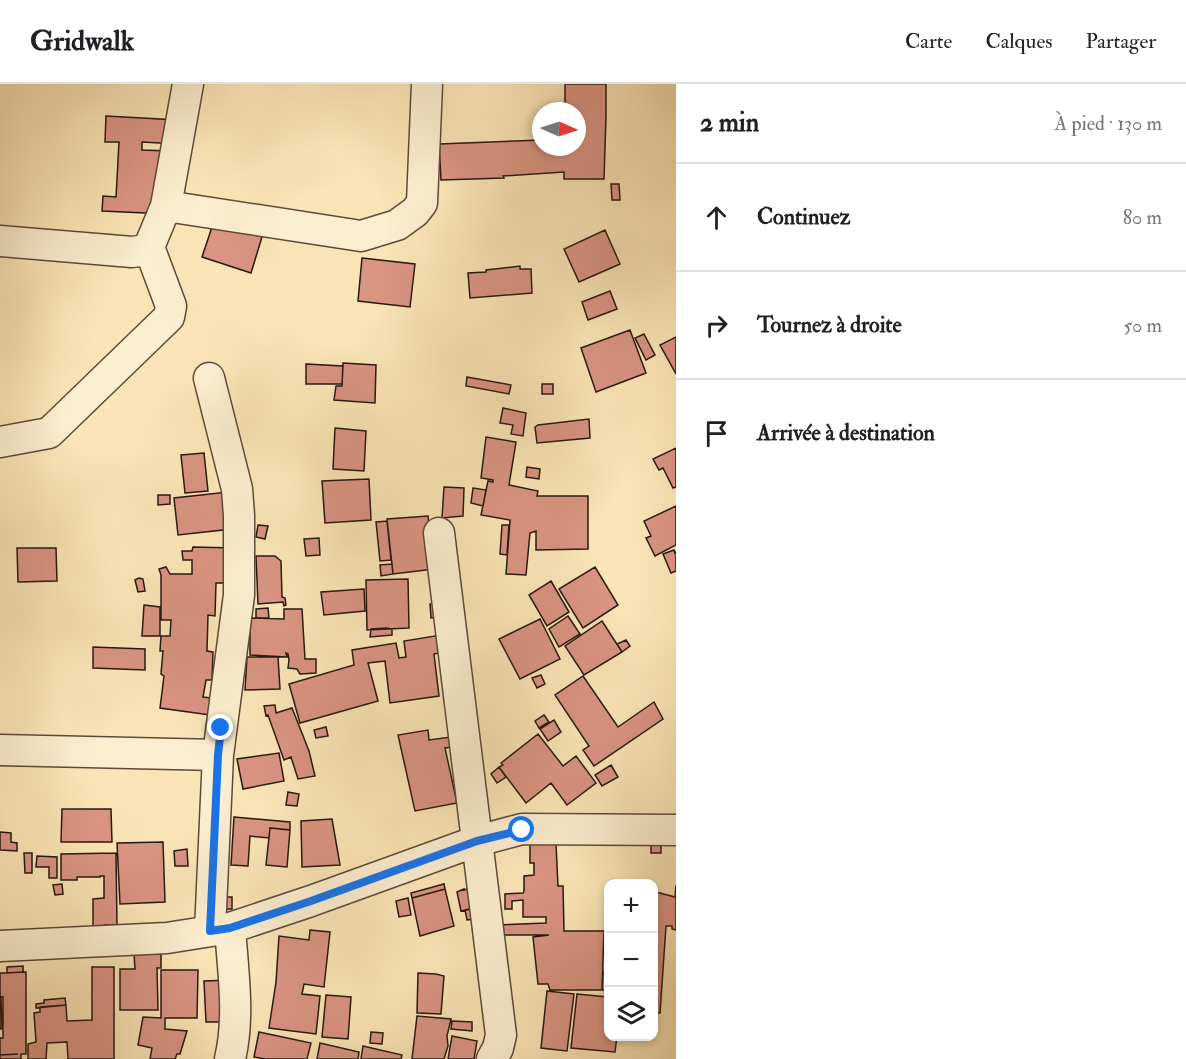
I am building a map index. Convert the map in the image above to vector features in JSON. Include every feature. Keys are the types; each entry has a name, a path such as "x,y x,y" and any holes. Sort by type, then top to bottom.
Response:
{"street":[{"path":"0,241 132,252 140,251 148,246 166,206 188,84"},
{"path":"166,206 361,236 397,225 415,212 422,203 427,84"},
{"path":"0,442 49,433 169,317 171,306 148,246"},
{"path":"209,378 237,489 239,515 239,595 218,755 220,930 236,1015 230,1059"},
{"path":"440,533 501,1035 492,1059"},
{"path":"0,750 218,755"},
{"path":"0,946 167,938 220,930 311,901 477,841 522,830 676,830"}],"building":[{"path":"565,84 606,84 604,179 564,179 564,172 503,176 504,178 441,180 439,144 532,140 532,156 586,156 586,102 565,102"},
{"path":"106,116 178,120 177,144 142,142 142,150 170,151 167,214 102,211 103,196 116,197 119,142 105,142"},
{"path":"611,184 619,184 620,200 612,200"},
{"path":"214,221 262,237 251,273 202,257"},
{"path":"605,230 620,264 579,282 564,249"},
{"path":"362,258 415,264 410,307 358,301"},
{"path":"520,266 520,269 531,269 532,293 470,298 468,273"},
{"path":"610,291 617,309 588,320 582,302"},
{"path":"630,330 646,373 596,392 581,348"},
{"path":"644,334 655,355 646,360 635,338"},
{"path":"676,337 676,374 660,345"},
{"path":"343,363 376,365 375,403 334,400 336,386 342,386"},
{"path":"306,364 343,366 342,384 306,384"},
{"path":"467,377 511,385 509,394 466,386"},
{"path":"542,384 553,384 553,394 542,394"},
{"path":"503,408 526,413 523,436 511,434 513,425 500,423"},
{"path":"589,419 590,438 537,443 535,427 538,425"},
{"path":"335,428 366,431 364,471 333,469"},
{"path":"486,437 516,442 509,485 538,491 537,496 588,496 588,549 536,550 536,531 530,533 526,575 506,574 510,520 481,515 488,481 493,482 493,480 481,478"},
{"path":"676,448 676,487 673,488 663,468 659,470 653,459"},
{"path":"204,453 208,491 185,493 181,455"},
{"path":"527,467 540,469 539,479 526,477"},
{"path":"369,479 371,520 325,523 322,481"},
{"path":"444,487 464,488 463,516 442,518"},
{"path":"473,488 486,490 483,506 471,503"},
{"path":"228,492 232,529 178,535 174,498"},
{"path":"158,495 170,495 170,504 158,505"},
{"path":"676,506 676,545 655,556 646,538 651,536 644,521"},
{"path":"428,516 434,569 393,574 387,519"},
{"path":"387,521 391,560 380,561 376,522"},
{"path":"258,525 268,526 265,539 256,537"},
{"path":"502,525 509,525 507,555 500,554"},
{"path":"319,538 320,555 306,556 304,539"},
{"path":"193,547 235,548 225,583 216,583 215,616 208,615 207,651 213,652 212,680 206,680 203,697 211,698 210,715 160,708 164,676 161,674 163,651 160,651 161,636 170,636 171,620 161,620 159,569 166,567 170,574 192,574 192,560 183,560 182,551 192,551"},
{"path":"17,548 56,548 57,581 18,582"},
{"path":"674,550 676,552 676,571 671,573 663,554"},
{"path":"256,556 275,556 281,561 282,597 285,598 286,605 284,606 283,602 258,604"},
{"path":"392,564 393,574 381,576 380,565"},
{"path":"595,567 618,605 583,628 559,589"},
{"path":"143,579 145,591 138,592 135,580"},
{"path":"408,579 409,628 367,630 366,580"},
{"path":"551,581 569,612 547,626 529,595"},
{"path":"364,589 365,611 324,615 321,592"},
{"path":"430,604 439,604 440,617 431,618"},
{"path":"144,605 160,607 160,636 142,636"},
{"path":"268,608 269,618 256,618 256,609"},
{"path":"284,609 302,609 305,659 316,659 316,673 300,674 297,669 288,668 289,660 286,653 287,657 250,655 250,618 284,619"},
{"path":"568,616 580,634 559,647 549,629"},
{"path":"540,619 560,659 520,679 499,639"},
{"path":"602,621 622,652 584,675 565,646"},
{"path":"371,629 392,629 392,635 370,637"},
{"path":"441,635 443,652 434,654 439,696 390,703 385,661 368,663 378,701 300,723 289,684 354,665 352,650 396,643 399,658 406,657 404,641"},
{"path":"626,640 630,646 622,652 617,644"},
{"path":"93,647 145,649 145,670 93,668"},
{"path":"247,657 278,657 280,689 245,690"},
{"path":"541,675 545,684 537,688 532,678"},
{"path":"583,676 618,727 654,702 663,719 594,766 583,750 589,746 555,695"},
{"path":"275,705 276,713 292,708 309,751 315,776 298,779 291,757 284,760 264,706"},
{"path":"544,715 549,722 539,728 535,721"},
{"path":"554,720 561,732 548,741 540,729"},
{"path":"326,727 328,736 316,738 314,730"},
{"path":"428,730 429,740 451,737 452,747 445,748 457,803 415,811 398,735"},
{"path":"538,734 563,766 576,756 596,783 567,805 551,783 526,803 499,767"},
{"path":"279,753 284,781 243,789 237,759"},
{"path":"611,765 618,777 602,786 595,775"},
{"path":"499,767 506,777 497,783 491,774"},
{"path":"288,792 299,794 297,806 286,805"},
{"path":"62,809 111,809 112,842 61,842"},
{"path":"234,817 290,822 290,830 270,828 269,838 250,836 248,866 231,865"},
{"path":"332,819 340,865 302,867 301,821"},
{"path":"270,828 290,830 287,867 266,865"},
{"path":"0,832 11,833 11,842 17,843 17,851 0,850"},
{"path":"651,839 661,840 661,853 651,853"},
{"path":"163,842 165,902 120,904 117,843"},
{"path":"530,844 556,844 558,886 563,886 564,931 604,931 602,990 550,990 548,984 538,984 533,937 549,935 497,935 498,925 546,923 546,917 523,917 523,900 512,901 512,909 505,909 505,894 523,893 524,876 534,875 534,863 530,863"},
{"path":"187,849 188,866 175,866 174,851"},
{"path":"24,853 32,853 32,873 25,873"},
{"path":"116,853 117,925 93,927 93,899 104,898 104,876 61,880 61,854"},
{"path":"37,856 57,857 57,878 49,878 49,867 36,867"},
{"path":"62,884 63,894 55,895 53,885"},
{"path":"444,884 445,889 412,898 411,893"},
{"path":"676,885 676,930 672,929 672,926 666,926 660,1013 658,1013 658,893 675,897"},
{"path":"472,888 476,908 461,911 457,892"},
{"path":"445,889 454,926 420,936 412,898"},
{"path":"220,897 232,897 232,909 222,909"},
{"path":"408,898 411,915 399,917 396,901"},
{"path":"473,908 474,919 467,920 465,910"},
{"path":"310,930 330,932 324,987 304,984 302,994 320,996 316,1034 269,1028 276,982 279,936 309,940"},
{"path":"134,954 161,954 161,968 157,968 158,1010 120,1010 120,969 135,969"},
{"path":"23,966 23,972 7,973 7,967"},
{"path":"92,967 114,967 114,1059 68,1059 67,1042 47,1043 46,1059 28,1059 28,1044 36,1042 34,1013 40,1012 40,1007 66,1005 67,1021 92,1020"},
{"path":"161,970 198,970 197,1018 165,1018 165,1029 187,1031 180,1054 177,1054 175,1059 150,1059 152,1048 138,1045 143,1017 161,1018"},
{"path":"26,972 26,1054 21,1054 21,1059 0,1059 0,1038 3,1038 3,997 1,996 2,1029 0,1029 0,973"},
{"path":"603,972 604,972 604,990 602,990"},
{"path":"418,973 444,976 441,1014 417,1013"},
{"path":"231,980 232,1022 206,1022 204,981"},
{"path":"547,991 574,994 567,1051 541,1048"},
{"path":"577,994 604,997 604,1041 616,1041 615,1052 571,1048"},
{"path":"326,995 351,997 348,1039 322,1037"},
{"path":"65,998 66,1005 36,1008 36,1004 44,1003 44,1000"},
{"path":"417,1016 451,1019 444,1059 412,1059"},
{"path":"452,1021 472,1022 472,1031 451,1029"},
{"path":"259,1032 311,1043 307,1059 254,1057"},
{"path":"371,1032 383,1033 382,1044 370,1043"},
{"path":"452,1036 477,1041 474,1059 448,1059"},
{"path":"320,1043 359,1052 358,1059 317,1059"},
{"path":"363,1046 402,1055 401,1059 361,1059"}],"route":[{"path":"221,728 210,931 230,928 311,901 477,841 522,830"}]}
